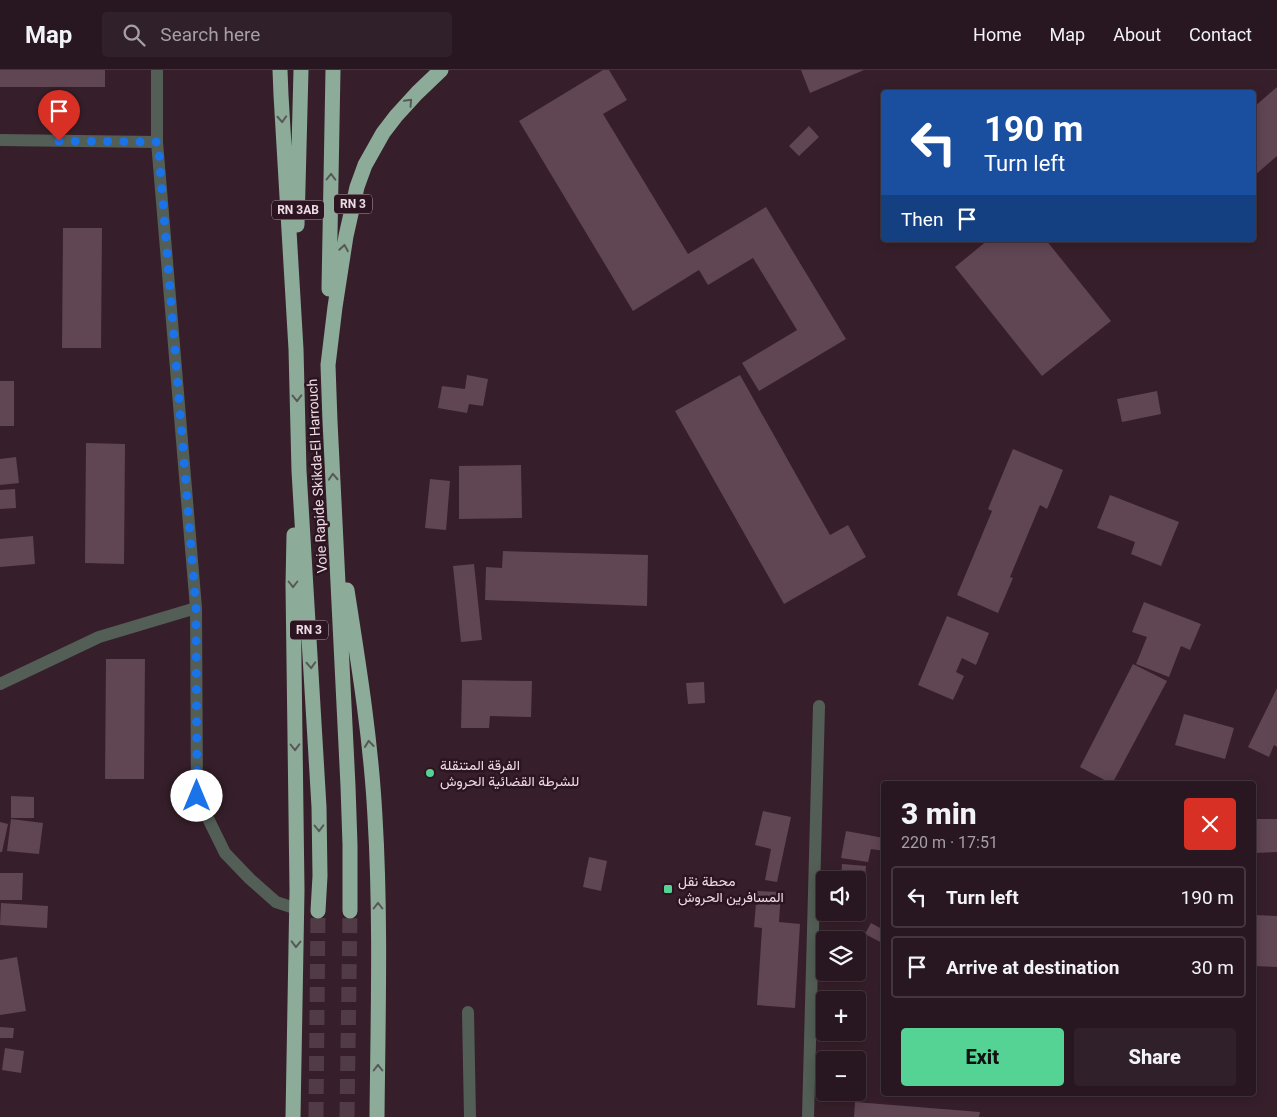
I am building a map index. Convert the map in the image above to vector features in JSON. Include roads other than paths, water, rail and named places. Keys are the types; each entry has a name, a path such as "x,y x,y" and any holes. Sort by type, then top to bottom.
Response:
{"highway":[{"name":"Voie Rapide Skikda-El Harrouch","path":"280,70 319,807 320,876 318,911"},
{"name":"RN 3AB","path":"296,349 301,70"},
{"name":"RN 3AB","path":"328,365 333,70"},
{"name":"Voie Rapide Skikda-El Harrouch","path":"350,911 348,786 328,365 346,236 357,187 365,165 383,133 396,116 416,93 441,70"},
{"path":"292,1117 297,909 293,585 298,431"},
{"path":"334,498 365,709 375,807 378,874 378,1117"}],"street":[{"path":"157,70 158,142 196,608 197,796 225,852 250,879 276,902 297,909"},
{"path":"0,140 158,142"},
{"path":"0,684 99,637 196,608"},
{"path":"808,1117 819,706"},
{"path":"468,1012 470,1117"}],"tunnel":[{"path":"316,1117 318,911"},
{"path":"347,1117 350,911"}],"place":[{"name":"الفرقة المتنقلة للشرطة القضائية الحروش","path":"430,773"},
{"name":"محطة نقل المسافرين الحروش","path":"668,889"}]}
